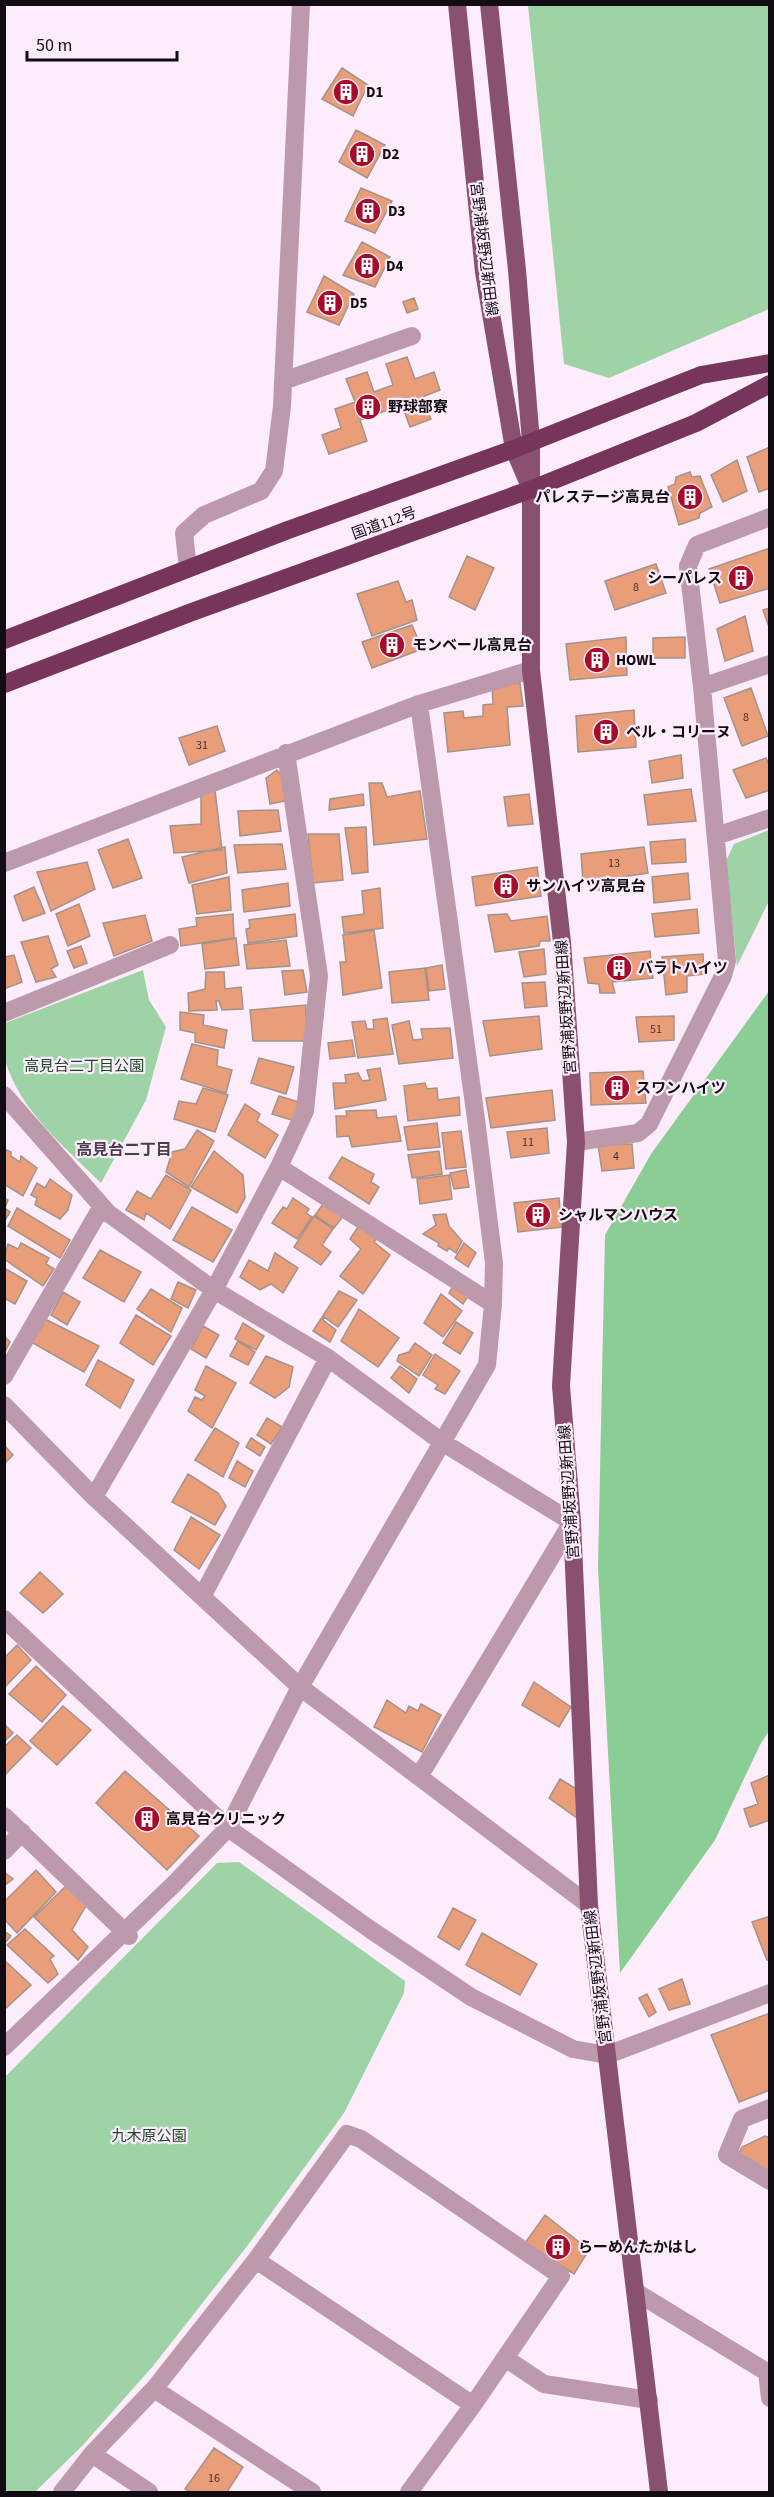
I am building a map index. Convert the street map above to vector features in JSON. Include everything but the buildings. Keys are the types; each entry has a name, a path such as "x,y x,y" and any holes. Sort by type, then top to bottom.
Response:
{"highway":[{"name":"国道112号","path":"4,640 188,568 522,446 701,375 770,363"},
{"name":"国道112号","path":"4,684 192,612 532,489 696,423 770,384"}],"main road":[{"name":"宮野浦坂野辺新田線","path":"457,4 484,272 532,489 531,670 562,942 576,1142 561,1386 572,1522 589,1905 660,2493"},
{"name":"宮野浦坂野辺新田線","path":"489,4 517,270 522,446"}],"street":[{"path":"188,568 184,533 204,515 261,491 274,471 283,381 301,4"},
{"path":"283,381 412,336"},
{"path":"576,1142 638,1133 649,1124 723,976 727,961 702,687 688,566 697,544 770,517"},
{"path":"702,687 770,664"},
{"path":"4,863 151,808 286,753 419,704 531,670"},
{"path":"4,2047 35,2026 228,1828 300,1687 487,1365 493,1304 494,1263 419,704"},
{"path":"94,1497 214,1290 279,1167 305,1111 319,976 286,753"},
{"path":"716,836 770,818"},
{"path":"4,1013 170,945"},
{"path":"4,1095 108,1213 214,1290 328,1358 442,1442 572,1522 420,1775"},
{"path":"279,1167 493,1304"},
{"path":"4,1376 102,1206"},
{"path":"203,1595 328,1358"},
{"path":"4,1405 94,1497 203,1595 300,1687 420,1775 589,1905"},
{"path":"4,1619 228,1828 361,1923 471,1997 573,2049 608,2055 770,1993"},
{"path":"4,1816 128,1933"},
{"path":"4,1851 22,1832"},
{"path":"770,2108 742,2119 727,2155 770,2181"},
{"path":"62,2493 92,2454 154,2389 256,2260 347,2134 362,2139 561,2276 473,2405 409,2493"},
{"path":"256,2260 473,2405"},
{"path":"636,2292 768,2373 770,2398"},
{"path":"505,2358 544,2384 649,2400"},
{"path":"154,2389 312,2493"},
{"path":"92,2454 149,2493"}],"green space":[{"path":"528,5 769,5 769,309 609,378 564,364"},
{"path":"769,830 769,901 737,966 726,861 734,844"},
{"name":"高見台二丁目公園","path":"143,970 149,1000 166,1027 146,1100 101,1183 45,1127 21,1096 5,1060 3,1046 5,1023"},
{"path":"769,991 769,1731 760,1745 715,1840 620,1973 598,1568 605,1235 651,1154"},
{"name":"九木原公園","path":"239,1862 405,1981 404,1993 344,2113 248,2245 153,2366 83,2445 35,2492 5,2492 5,2077 217,1863"}],"place":[{"name":"D1","path":"346,92"},
{"name":"D2","path":"362,154"},
{"name":"D3","path":"368,211"},
{"name":"D4","path":"367,266"},
{"name":"D5","path":"330,303"},
{"name":"野球部寮","path":"368,407"},
{"name":"パレステージ高見台","path":"690,497"},
{"name":"シーパレス","path":"741,578"},
{"name":"モンベール高見台","path":"392,645"},
{"name":"HOWL","path":"597,660"},
{"name":"ベル・コリーヌ","path":"606,732"},
{"name":"サンハイツ高見台","path":"506,886"},
{"name":"バラトハイツ","path":"619,968"},
{"name":"スワンハイツ","path":"617,1088"},
{"name":"シャルマンハウス","path":"538,1215"},
{"name":"高見台クリニック","path":"147,1819"},
{"name":"らーめんたかはし","path":"558,2247"}],"district":[{"name":"高見台二丁目","path":"124,1149"}]}
